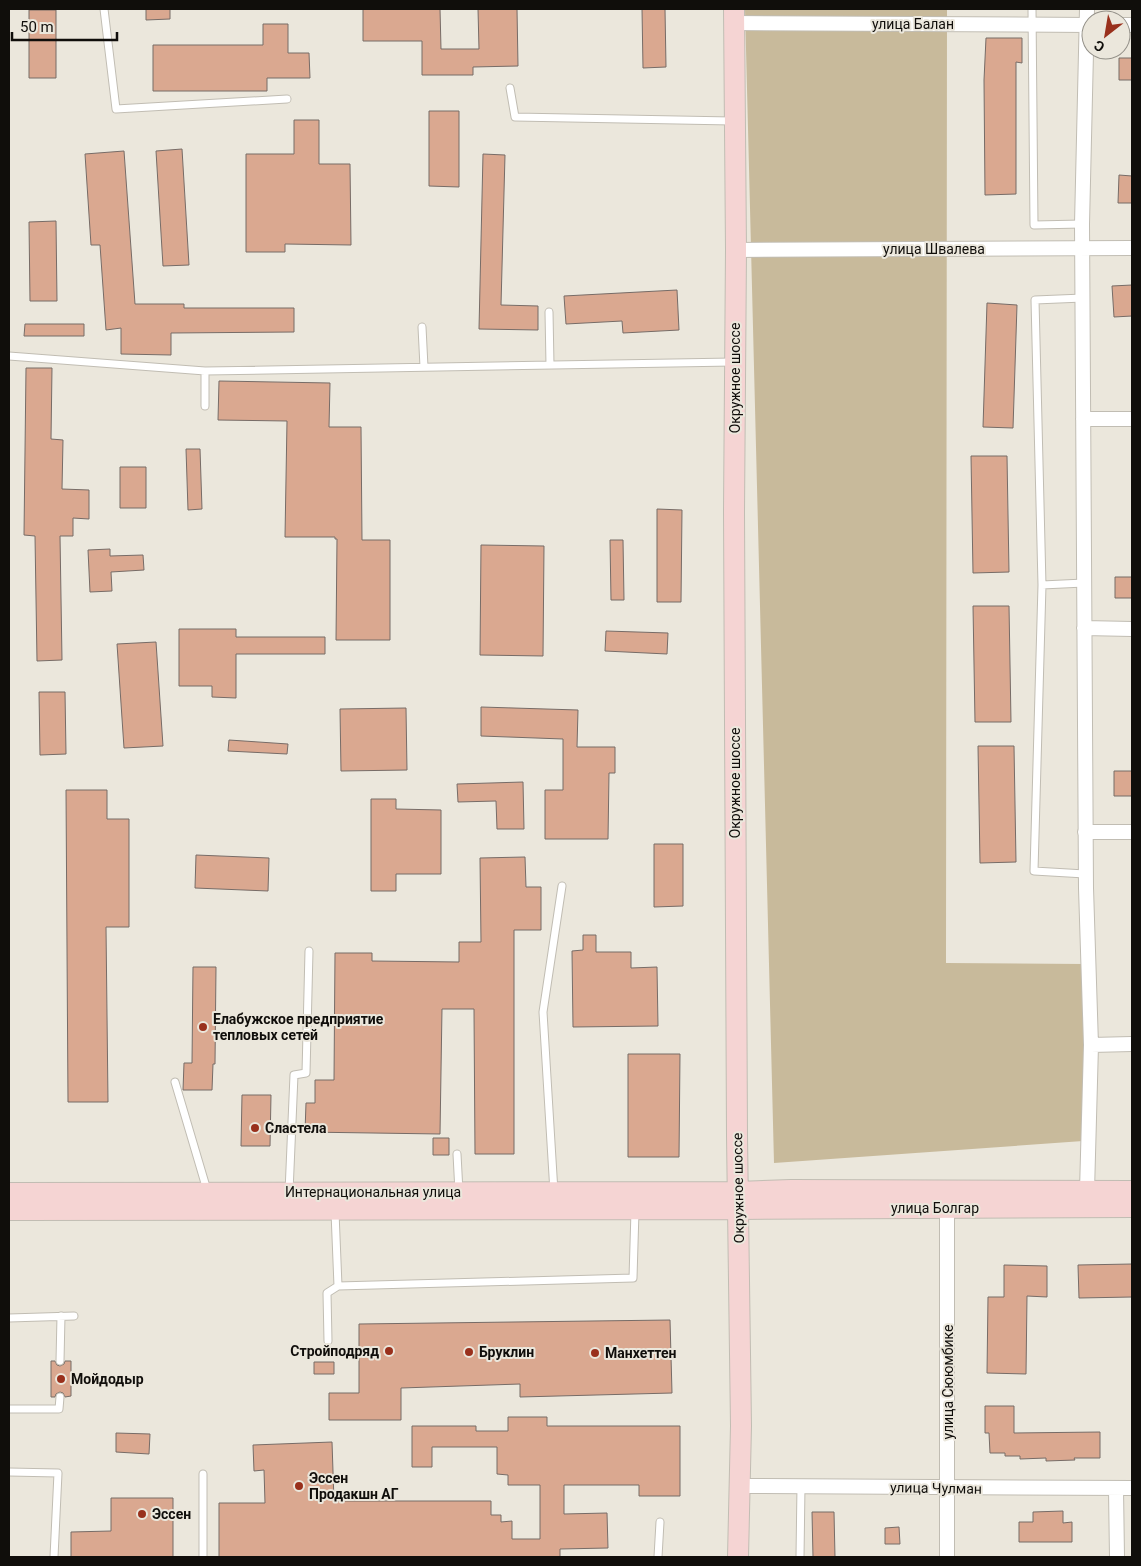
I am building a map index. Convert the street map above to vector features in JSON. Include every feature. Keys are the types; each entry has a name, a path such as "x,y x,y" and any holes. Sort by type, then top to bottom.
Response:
{"street":[{"name":"улица Балан","path":"735,16 1081,25"},
{"name":"Окружное шоссе","path":"735,16 734,522 737,1201 741,1426 738,1557"},
{"path":"1087,1191 1091,1046 1085,832 1082,224 1088,60"},
{"name":"улица Швалева","path":"736,250 1132,248"},
{"path":"1083,419 1132,419"},
{"path":"1084,628 1132,628"},
{"path":"1085,832 1132,832"},
{"path":"1091,1046 1132,1044"},
{"name":"улица Болгар","path":"737,1201 784,1190 1132,1191"},
{"name":"Интернациональная улица","path":"9,1193 554,1192 737,1201"},
{"name":"улица Болгар","path":"737,1201 947,1208 1132,1207"},
{"name":"Интернациональная улица","path":"9,1210 635,1209 737,1201"},
{"name":"улица Сююмбике","path":"947,1208 947,1557"},
{"name":"улица Чулман","path":"740,1486 1132,1488"},
{"path":"1116,1489 1117,1557"}],"lane":[{"path":"104,9 116,109 287,99"},
{"path":"1032,9 1034,225 1082,224"},
{"path":"510,88 515,117 735,121"},
{"path":"1083,298 1034,300 1042,585 1034,871 1086,874"},
{"path":"549,312 550,365"},
{"path":"422,328 424,367"},
{"path":"9,356 205,371 735,362"},
{"path":"205,371 205,406"},
{"path":"1042,585 1084,583"},
{"path":"554,1192 543,1012 562,886"},
{"path":"289,1192 294,1076 306,1073 309,951"},
{"path":"175,1082 208,1193"},
{"path":"458,1154 459,1192"},
{"path":"328,1341 327,1293 338,1286 633,1278 635,1209"},
{"path":"335,1210 338,1286"},
{"path":"60,1361 61,1316"},
{"path":"9,1318 74,1316"},
{"path":"9,1409 59,1409 60,1397"},
{"path":"9,1472 58,1473 54,1557"},
{"path":"203,1474 203,1557"},
{"path":"800,1557 801,1486"},
{"path":"658,1557 660,1522"}],"shaded area":[{"path":"745,9 947,9 946,963 1084,964 1083,1141 774,1163"}],"building":[{"path":"146,9 170,9 170,19 146,20"},
{"path":"363,9 440,9 441,49 479,49 478,9 517,9 518,66 473,67 473,75 422,75 422,41 363,41"},
{"path":"642,9 665,9 666,67 643,68"},
{"path":"29,10 56,10 56,78 29,78"},
{"path":"263,24 288,24 288,53 309,53 310,78 267,78 267,91 153,91 153,45 263,45"},
{"path":"986,38 1022,38 1022,63 1016,62 1016,194 985,195 984,80"},
{"path":"1132,58 1132,80 1119,80 1119,60 1131,60"},
{"path":"429,111 459,111 459,187 429,186"},
{"path":"294,120 319,120 319,164 350,164 351,245 285,244 285,252 246,252 246,154 294,154"},
{"path":"182,149 189,265 163,266 156,151"},
{"path":"124,151 135,304 184,304 184,308 294,308 294,332 171,333 171,355 121,354 121,328 106,330 100,245 91,245 85,154"},
{"path":"483,154 505,155 501,305 538,306 538,330 479,329"},
{"path":"1119,175 1132,176 1132,203 1118,203"},
{"path":"56,221 57,301 30,301 29,222"},
{"path":"1132,285 1132,316 1114,317 1112,286"},
{"path":"677,290 679,330 623,333 622,321 566,324 564,296"},
{"path":"987,303 1017,305 1013,428 983,427"},
{"path":"25,324 84,324 84,336 24,336"},
{"path":"26,368 52,368 51,439 63,440 62,489 89,490 89,519 73,518 73,536 60,536 62,660 37,661 35,536 24,535"},
{"path":"219,381 330,383 329,427 361,427 362,540 390,540 390,640 336,640 337,539 335,537 285,537 287,421 218,420"},
{"path":"186,449 200,449 202,509 188,510"},
{"path":"971,456 1007,456 1009,572 973,573"},
{"path":"120,467 146,467 146,508 120,508"},
{"path":"657,509 682,510 681,602 657,602"},
{"path":"610,540 623,540 624,600 611,600"},
{"path":"481,545 544,546 543,656 480,655"},
{"path":"110,549 110,556 143,555 144,570 111,572 112,591 90,592 88,550"},
{"path":"1115,577 1132,577 1132,598 1115,598"},
{"path":"973,606 1009,606 1011,722 975,722"},
{"path":"179,629 236,629 236,637 325,637 325,654 236,654 236,698 212,697 212,686 179,686"},
{"path":"606,631 668,633 667,654 605,651"},
{"path":"156,642 163,746 124,748 117,644"},
{"path":"39,692 65,692 66,754 40,755"},
{"path":"481,707 578,710 577,747 615,747 615,773 609,773 608,839 545,839 545,790 563,790 563,739 481,736"},
{"path":"406,708 407,770 341,771 340,709"},
{"path":"229,740 288,744 287,754 228,751"},
{"path":"978,746 1014,746 1016,862 980,863"},
{"path":"1114,771 1132,771 1132,796 1114,796"},
{"path":"523,782 524,829 497,829 496,801 458,802 457,784"},
{"path":"66,790 107,790 107,819 129,819 129,927 106,927 108,1102 68,1102"},
{"path":"371,799 396,799 396,809 441,810 441,874 396,874 396,891 371,891"},
{"path":"654,844 683,844 683,906 654,907"},
{"path":"196,855 269,858 268,891 195,888"},
{"path":"525,857 526,887 541,887 541,930 514,930 514,1154 475,1154 474,1009 442,1009 440,1134 305,1132 306,1103 315,1103 315,1080 334,1080 335,953 372,953 372,961 459,962 459,942 481,942 480,858"},
{"path":"583,935 596,935 596,952 631,952 631,968 657,967 658,1026 573,1027 572,951 583,950"},
{"path":"193,967 216,967 215,1064 213,1064 212,1090 183,1090 184,1063 192,1063"},
{"path":"628,1054 680,1054 679,1157 628,1157"},
{"path":"242,1095 271,1095 270,1146 241,1146"},
{"path":"433,1138 449,1138 449,1155 433,1155"},
{"path":"1132,1264 1132,1297 1079,1298 1078,1265"},
{"path":"1004,1265 1047,1266 1047,1297 1027,1296 1026,1374 987,1373 988,1297 1004,1297"},
{"path":"670,1320 672,1393 520,1397 520,1384 401,1388 401,1420 329,1420 329,1393 359,1393 359,1324"},
{"name":"Мойдодыр","path":"51,1361 55,1361 60,1366 65,1361 71,1361 71,1396 65,1397 60,1392 55,1397 51,1397"},
{"path":"314,1362 334,1362 334,1374 314,1374"},
{"path":"985,1406 1014,1406 1014,1433 1100,1432 1100,1458 1046,1461 1046,1458 1020,1459 1020,1456 1005,1456 1005,1453 990,1453 989,1433 985,1433"},
{"path":"508,1417 547,1417 547,1426 680,1426 680,1496 639,1496 639,1485 564,1485 564,1514 607,1513 608,1548 560,1549 560,1557 219,1557 219,1503 265,1503 264,1470 254,1471 253,1445 332,1442 334,1501 491,1501 491,1515 501,1515 501,1522 512,1521 512,1539 540,1539 540,1485 508,1485 508,1475 497,1474 497,1447 432,1447 432,1467 412,1467 412,1426 476,1426 476,1431 508,1431"},
{"path":"116,1433 150,1434 149,1454 116,1452"},
{"name":"Эссен","path":"111,1498 173,1498 173,1557 71,1557 71,1532 111,1531"},
{"path":"1063,1511 1063,1523 1072,1522 1072,1542 1019,1542 1019,1522 1033,1522 1033,1512"},
{"path":"812,1512 834,1512 835,1557 813,1557"},
{"path":"899,1527 900,1544 885,1544 885,1528"}],"place":[{"name":"Елабужское предприятие тепловых сетей","path":"203,1027"},
{"name":"Сластела","path":"255,1128"},
{"name":"Стройподряд","path":"389,1351"},
{"name":"Бруклин","path":"469,1352"},
{"name":"Манхеттен","path":"595,1353"},
{"name":"Мойдодыр","path":"61,1379"},
{"name":"Эссен Продакшн АГ","path":"299,1486"},
{"name":"Эссен","path":"142,1514"}]}
